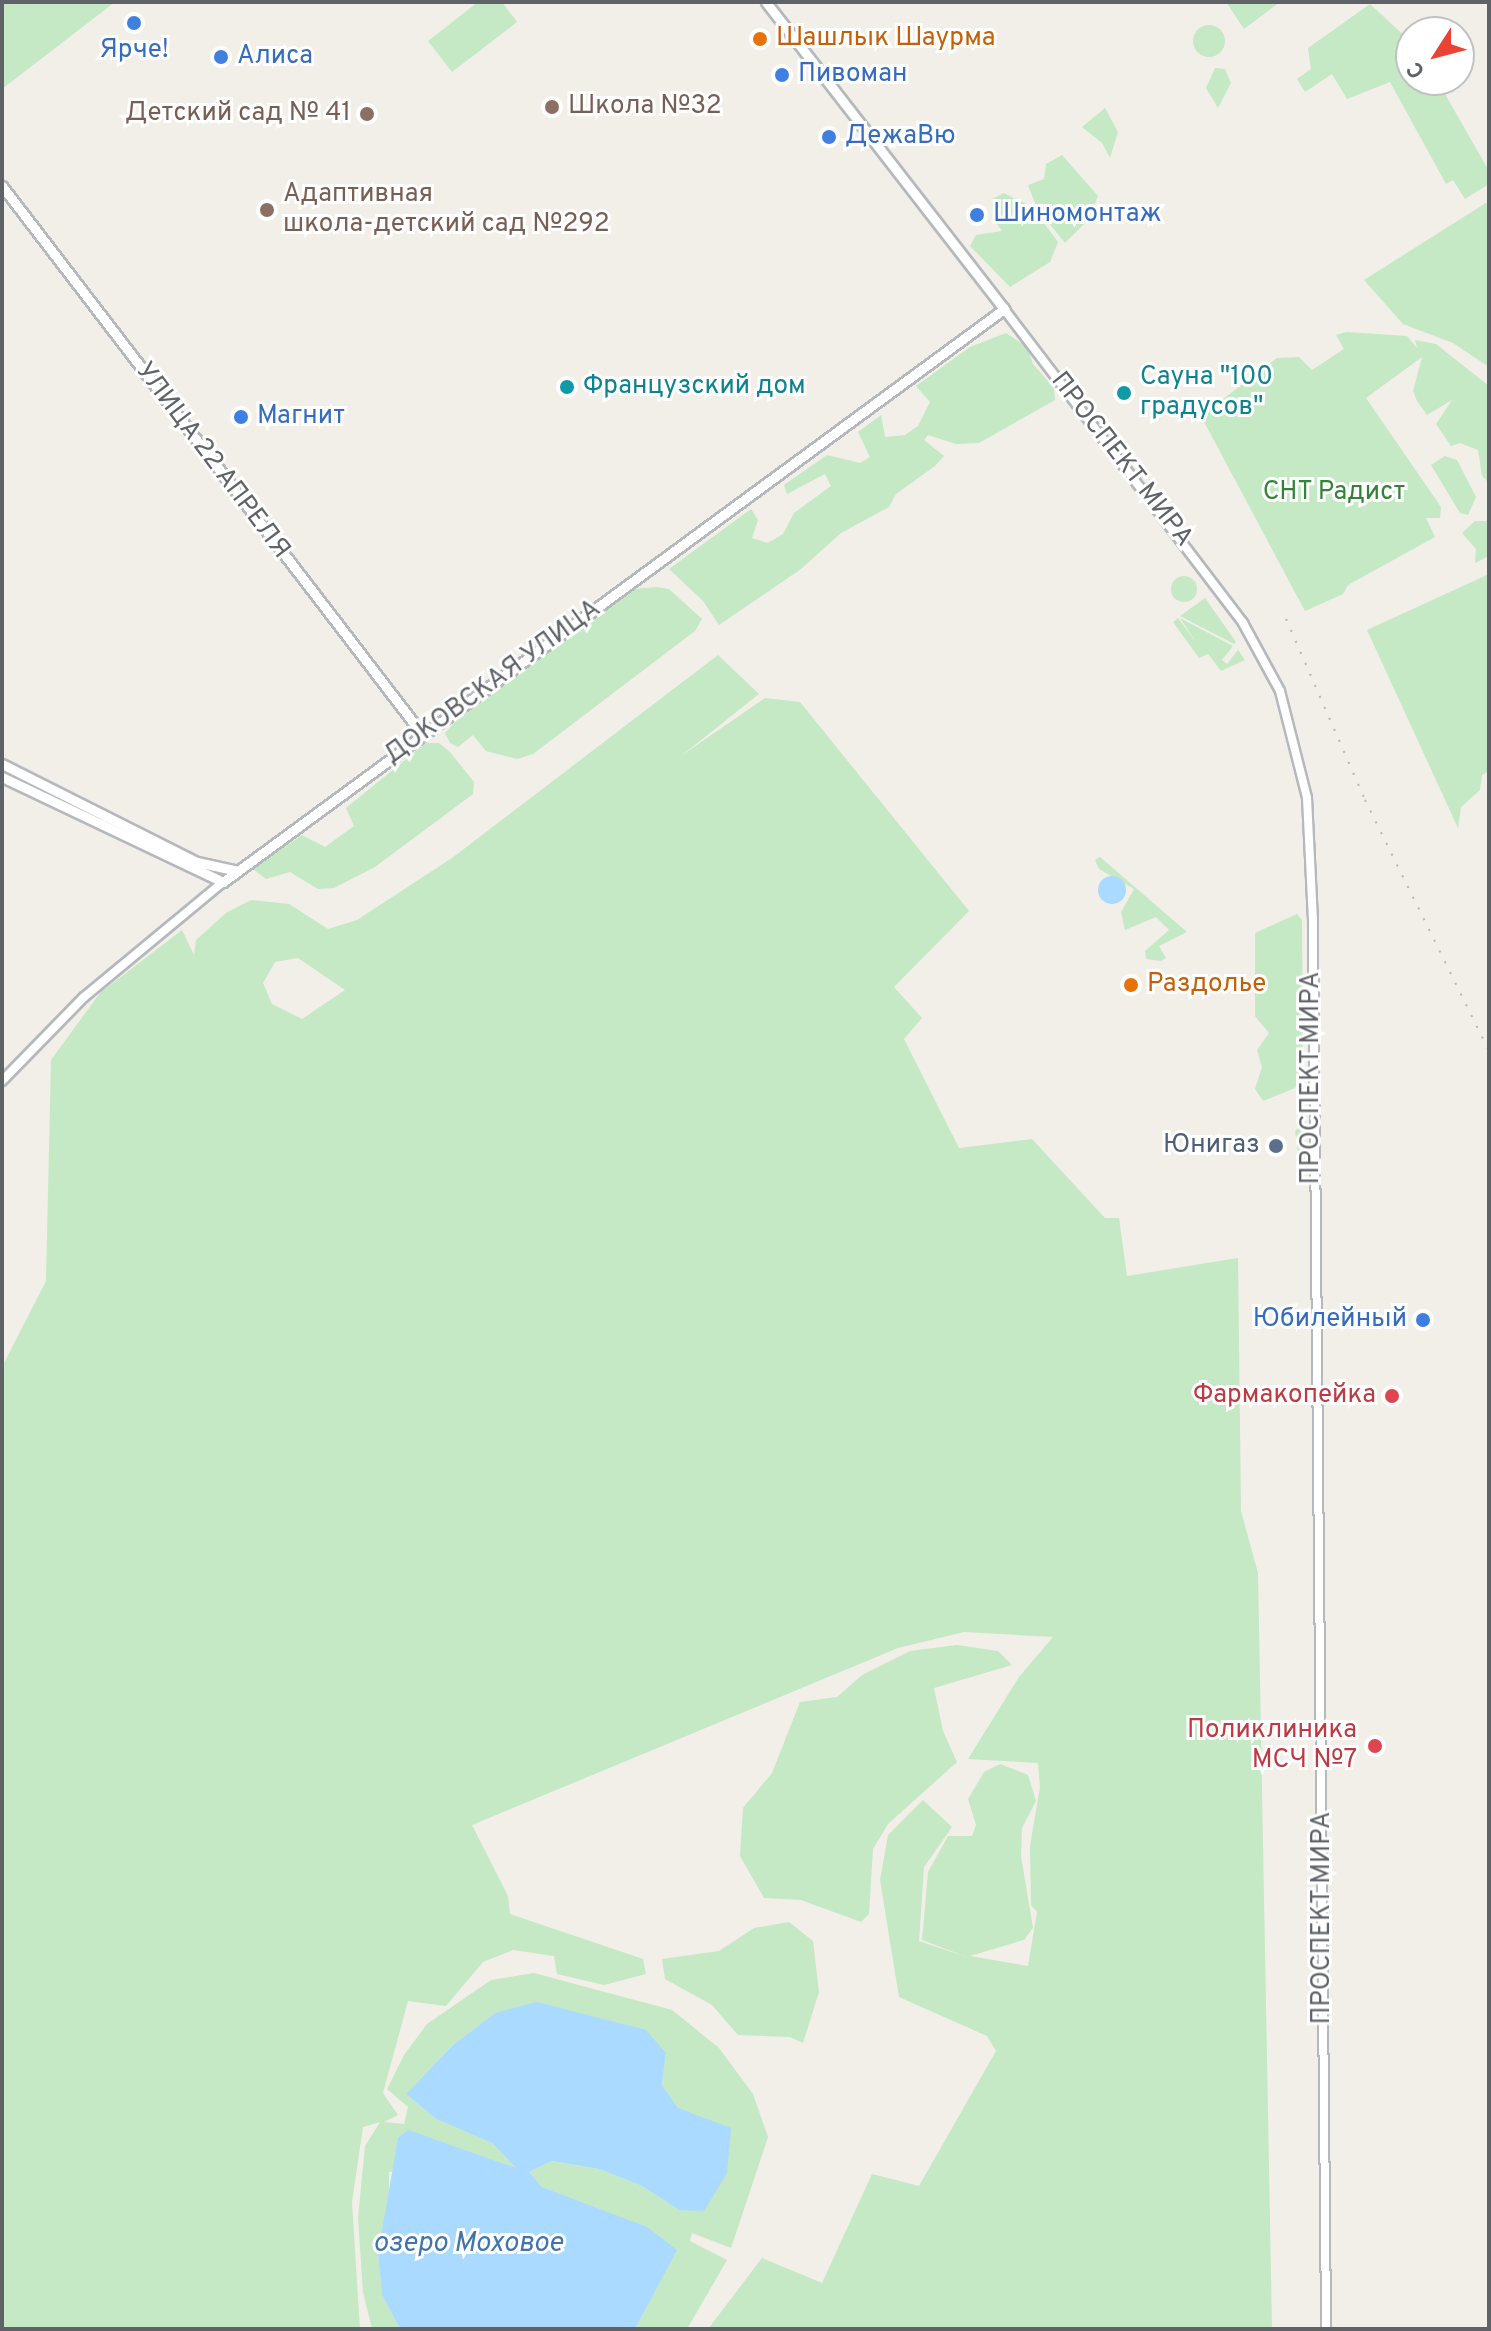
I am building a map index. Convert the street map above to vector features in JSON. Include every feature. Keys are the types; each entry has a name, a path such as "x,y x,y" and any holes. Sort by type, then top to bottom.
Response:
{"main road":[{"name":"ПРОСПЕКТ МИРА","path":"766,2 1004,309"},
{"name":"УЛИЦА 22 АПРЕЛЯ","path":"2,186 422,734"},
{"name":"ДОКОВСКАЯ УЛИЦА","path":"223,882 1004,309"},
{"path":"2,764 197,862 238,871"},
{"path":"2,777 223,882"}],"street":[{"name":"ПРОСПЕКТ МИРА","path":"1004,309 1243,623 1280,691 1307,798 1313,919 1326,2329"},
{"name":"ДОКОВСКАЯ УЛИЦА","path":"2,1081 74,1006 223,882"}],"green space":[{"path":"2,2 115,2 2,89"},
{"path":"478,2 502,2 517,22 452,72 428,41"},
{"path":"1226,2 1280,2 1244,29"},
{"path":"1370,4 1395,27 1395,91 1390,82 1347,99 1332,74 1305,92 1297,79 1311,69 1308,48"},
{"path":"1209,25 1220,30 1225,41 1220,52 1209,57 1198,52 1193,41 1198,30"},
{"path":"1215,68 1225,69 1231,83 1218,108 1206,88"},
{"path":"1398,96 1446,96 1489,171 1489,184 1465,199 1453,180 1446,184"},
{"path":"1105,108 1118,132 1110,158 1102,143 1082,127"},
{"path":"1062,155 1098,196 1088,220 1065,243 1037,208 1028,185 1044,179 1046,164"},
{"path":"1004,193 1032,207 1058,242 1050,262 1010,287 970,246 976,235 1002,231 993,218 992,199"},
{"path":"1489,201 1489,367 1453,343 1403,324 1364,280"},
{"name":"СНТ Радист","path":"1346,332 1407,336 1417,348 1415,340 1436,344 1489,386 1489,483 1482,476 1478,450 1460,443 1451,446 1436,424 1452,400 1427,415 1417,401 1413,391 1422,357 1366,398 1441,507 1440,518 1426,518 1435,537 1348,585 1343,594 1305,611 1201,416 1277,358 1299,357 1312,370 1344,349 1336,335"},
{"path":"1006,333 1027,347 1033,364 1054,388 1055,400 979,443 956,444 928,435 924,440 944,456 935,466 896,494 889,507 841,533 801,569 719,625 703,601 669,569 751,509 758,520 752,538 768,543 783,534 794,513 831,486 825,474 787,494 784,485 827,455 860,463 870,457 858,432 881,415 885,437 905,435 918,426 930,402 916,386 970,347"},
{"path":"1445,456 1457,460 1476,497 1468,515 1460,513 1431,465"},
{"path":"1475,521 1489,521 1489,556 1475,563 1476,549 1462,533"},
{"path":"1489,574 1489,771 1482,775 1480,790 1461,807 1458,828 1367,630"},
{"path":"1184,576 1193,580 1197,589 1193,598 1184,602 1175,598 1171,589 1175,580"},
{"path":"635,589 669,589 702,619 695,631 533,754 517,759 486,751 473,735 458,747 450,743 445,733 456,721"},
{"path":"1205,598 1236,642 1234,644 1180,616"},
{"path":"1178,618 1198,645 1180,618 1233,646 1222,660 1227,664 1238,650 1245,660 1221,671 1208,654 1199,658 1173,622"},
{"path":"718,655 759,694 681,756 765,698 800,702 969,911 894,987 922,1018 904,1039 959,1148 1032,1139 1105,1218 1119,1218 1127,1276 1238,1258 1241,1511 1258,1573 1272,2329 708,2329 762,2258 822,2283 872,2174 919,2186 996,2051 987,2036 899,1997 880,1880 888,1835 923,1800 952,1827 924,1867 919,1941 967,1957 922,1940 928,1872 948,1836 972,1836 976,1825 968,1799 984,1772 1000,1764 1028,1775 1036,1801 1022,1828 1021,1856 1033,1928 1024,1940 970,1956 1028,1966 1037,1912 1031,1905 1030,1846 1040,1787 1038,1763 968,1759 1019,1677 1053,1637 964,1632 898,1648 472,1825 508,1896 510,1914 643,1959 646,1974 604,1985 557,1974 554,1956 513,1950 483,1962 446,2006 408,2001 383,2093 398,2115 384,2122 404,2124 408,2107 387,2089 404,2055 427,2024 491,1980 534,1973 672,2010 719,2048 753,2094 768,2137 731,2248 692,2233 690,2241 727,2260 687,2329 635,2329 676,2250 624,2219 542,2187 529,2172 552,2161 599,2169 642,2186 679,2210 703,2122 678,2108 662,2085 666,2053 495,2013 453,2045 406,2094 436,2119 492,2143 517,2169 492,2163 389,2172 389,2208 378,2254 382,2295 400,2329 372,2329 363,2292 358,2218 365,2146 380,2122 363,2127 352,2202 360,2329 2,2329 2,1367 46,1281 51,1060 100,993 182,930 194,955 196,940 226,913 251,900 289,904 328,929 357,920 452,858","holes":["298,958 345,990 302,1019 272,1004 263,983 275,962"]},
{"path":"426,743 439,743 450,752 474,782 473,794 375,867 334,888 318,889 290,872 266,879 253,869 302,835 325,847 354,826 346,808"},
{"path":"1100,857 1187,932 1159,946 1166,958 1161,961 1146,959 1145,951 1169,930 1156,917 1125,930 1121,912 1134,889 1099,869 1095,860"},
{"path":"1297,914 1302,920 1303,1076 1295,1088 1263,1101 1255,1089 1262,1067 1257,1050 1269,1033 1255,1016 1255,933"},
{"path":"1302,1125 1307,1162 1300,1167 1295,1131"},
{"path":"957,1645 998,1651 1012,1665 934,1688 943,1731 957,1762 888,1824 873,1849 869,1914 861,1922 801,1900 764,1898 740,1856 743,1808 772,1773 800,1702 837,1697 862,1675 910,1651"},
{"path":"789,1922 813,1941 819,1992 803,2043 790,2037 738,2035 712,2005 665,1979 662,1959 719,1951 754,1928"}],"water":[{"path":"1112,876 1122,880 1126,890 1122,900 1112,904 1102,900 1098,890 1102,880"},
{"name":"озеро Моховое","path":"537,2002 646,2030 666,2053 662,2085 678,2108 731,2128 727,2173 704,2211 679,2210 642,2186 599,2169 552,2161 529,2172 542,2187 647,2227 677,2250 635,2329 400,2329 382,2295 378,2254 398,2138 408,2130 516,2168 492,2143 436,2119 406,2094 453,2045 495,2013"}],"railway":[{"path":"1286,619 1365,800 1489,1051"}],"place":[{"name":"Ярче!","path":"134,23"},
{"name":"Шашлык Шаурма","path":"760,39"},
{"name":"Алиса","path":"221,57"},
{"name":"Пивоман","path":"782,75"},
{"name":"Школа №32","path":"552,107"},
{"name":"Детский сад № 41","path":"367,114"},
{"name":"ДежаВю","path":"829,137"},
{"name":"Адаптивная школа-детский сад №292","path":"267,210"},
{"name":"Шиномонтаж","path":"977,215"},
{"name":"Французский дом","path":"567,387"},
{"name":"Сауна \"100 градусов\"","path":"1124,393"},
{"name":"Магнит","path":"241,417"},
{"name":"Раздолье","path":"1131,985"},
{"name":"Юнигаз","path":"1276,1146"},
{"name":"Юбилейный","path":"1423,1320"},
{"name":"Фармакопейка","path":"1392,1396"},
{"name":"Поликлиника МСЧ №7","path":"1375,1746"}]}
